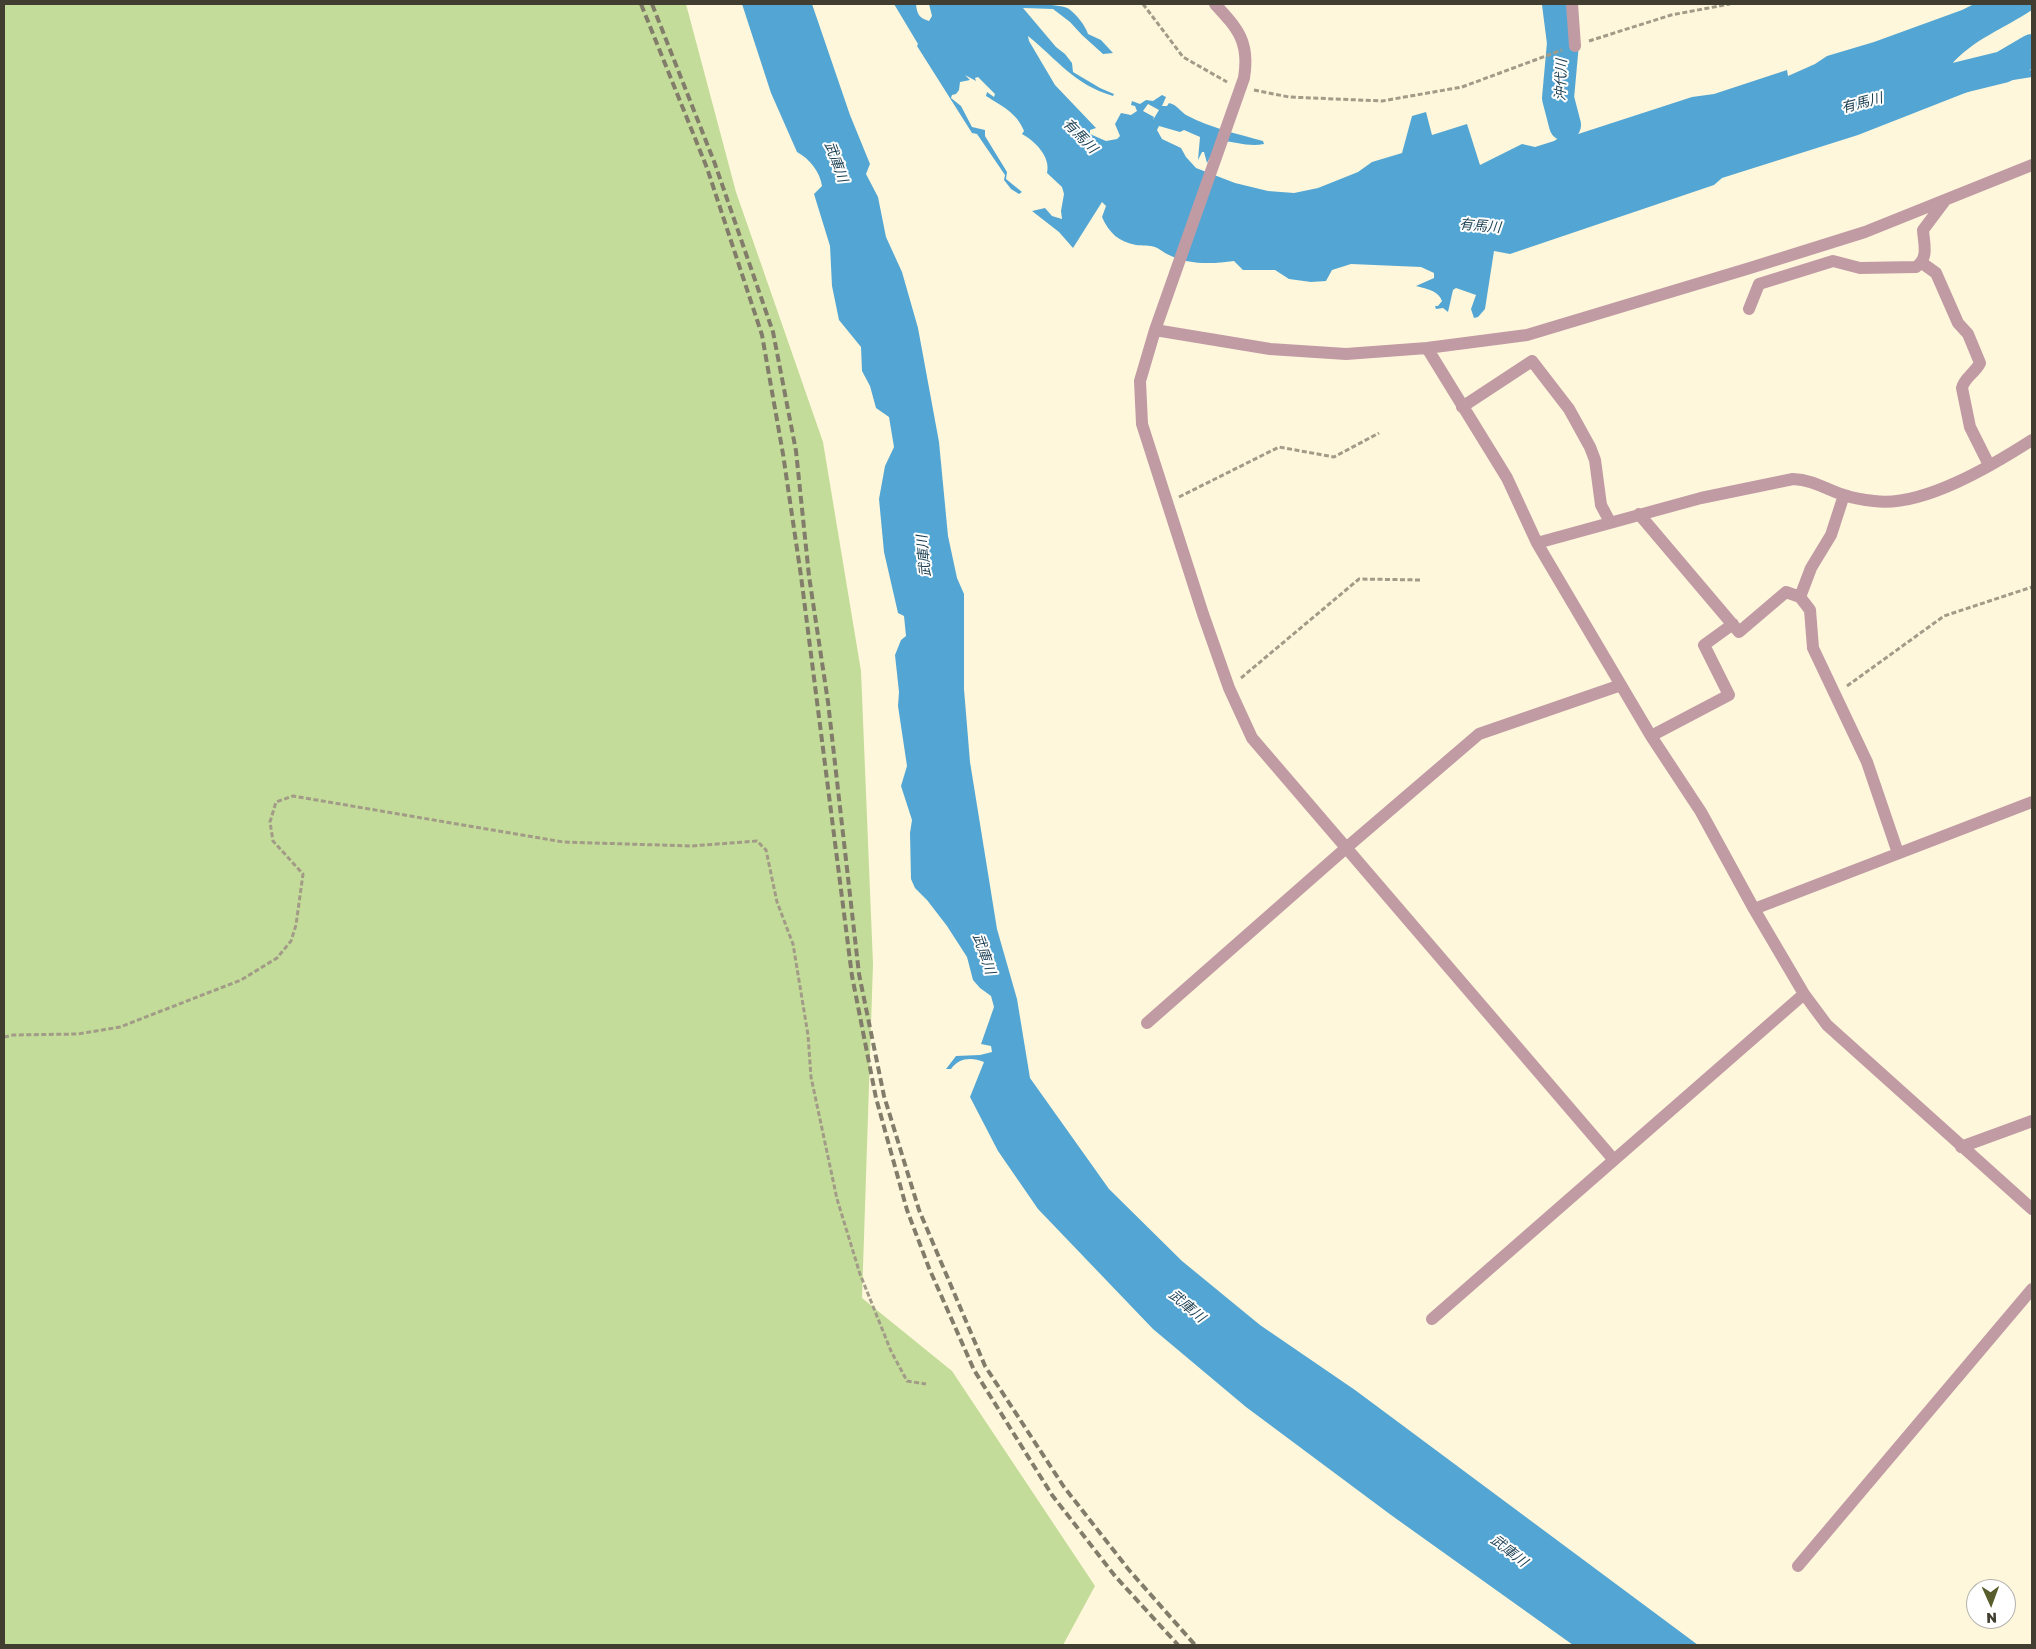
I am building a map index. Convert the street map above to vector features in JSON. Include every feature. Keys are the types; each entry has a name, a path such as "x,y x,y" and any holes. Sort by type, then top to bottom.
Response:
{"street":[{"path":"1215,4 1236,27 1242,39 1246,66 1240,92 1155,330 1140,381 1142,424 1203,614 1229,688 1252,738 1614,1160"},
{"path":"1572,4 1572,46"},
{"path":"1155,330 1270,349 1337,354 1427,348 1527,335 1856,234 2032,165"},
{"path":"1749,309 1759,284 1834,261 1860,268 1916,267 1922,263 1926,255 1923,230 1945,200"},
{"path":"1922,263 1936,273 1958,323 1968,334 1980,363 1977,369 1963,382 1962,388 1970,426 1988,465"},
{"path":"1427,348 1507,478 1537,543 1651,736 1701,812 1754,909 1804,994 1827,1025 2032,1209"},
{"path":"1462,407 1532,361 1568,409 1590,447 1595,460 1601,505 1610,522"},
{"path":"1537,543 1701,498 1793,479 1808,480 1844,495 1876,502 1913,499 1956,483 2032,440"},
{"path":"1800,597 1811,568 1831,535 1844,495"},
{"path":"1639,514 1739,632 1786,592 1800,597 1810,610 1813,648 1867,762 1898,853"},
{"path":"1651,736 1729,695 1704,645 1733,624"},
{"path":"1147,1023 1479,734 1621,685"},
{"path":"1754,909 2032,802"},
{"path":"1432,1319 1804,994"},
{"path":"1961,1147 2032,1121"},
{"path":"1798,1566 2032,1289"}],"path":[{"path":"1143,4 1183,57 1240,92 1289,97 1382,101 1462,87 1572,46 1671,15 1730,4"},
{"path":"1168,502 1279,447 1334,457 1379,433"},
{"path":"1229,688 1359,578 1422,580"},
{"path":"1836,694 1944,616 2032,587"},
{"path":"4,1037 13,1035 78,1034 120,1027 241,980 277,958 292,941 303,874 273,841 270,822 276,802 293,796 563,842 691,846 757,841 766,850 777,902 793,944 808,1035 811,1077 837,1199 860,1274 891,1351 907,1381 926,1384"}],"green space":[{"path":"4,4 686,4 736,192 823,442 861,671 873,964 862,1298 952,1371 1095,1586 1063,1645 4,1645"}],"water":[{"path":"1025,3 1060,6 1069,9 1080,20 1088,34 1101,40 1113,53 1103,54 1070,22 1053,9 1023,8 1056,47 1065,54 1072,63 1073,72 1114,94 1113,96 1099,91 1076,78 1028,36 1029,41 1055,85 1096,128 1090,130 1090,134 1106,141 1117,139 1120,136 1115,124 1121,113 1131,115 1137,111 1135,106 1131,105 1132,101 1140,104 1146,100 1153,101 1162,95 1166,97 1162,106 1167,106 1169,103 1172,104 1188,116 1206,124 1263,141 1264,144 1253,145 1219,140 1207,163 1204,152 1202,152 1198,160 1200,137 1184,130 1180,132 1159,126 1157,130 1162,139 1181,148 1196,168 1235,183 1268,191 1294,193 1318,188 1358,172 1372,162 1402,153 1412,116 1426,112 1432,135 1467,124 1480,165 1522,144 1535,147 1554,141 1562,136 1563,116 1559,112 1559,107 1554,98 1557,82 1561,81 1560,96 1564,105 1569,132 1572,136 1692,97 1714,94 1787,70 1788,76 1815,64 1827,56 1874,42 1974,4 2032,4 2032,10 1979,41 1959,56 1951,65 2012,71 2032,70 2032,77 1988,84 1858,135 1722,178 1714,185 1510,254 1494,251 1485,309 1478,317 1474,318 1471,309 1476,295 1456,288 1453,290 1448,312 1443,308 1436,309 1435,306 1438,306 1442,301 1438,294 1416,286 1434,278 1434,273 1421,267 1351,264 1332,270 1326,281 1311,282 1289,279 1275,270 1243,270 1234,261 1209,263 1184,261 1155,247 1130,244 1115,236 1102,217 1106,206 1102,202 1073,248 1059,232 1032,211 1045,208 1052,216 1062,219 1061,211 1064,194 1062,187 1047,173 1047,161 1041,150 1022,134 1024,131 1013,115 986,96 987,92 994,97 995,94 978,77 975,78 976,81 965,75 970,80 960,82 959,90 951,98 961,106 972,127 985,130 985,136 1007,172 1006,179 1022,192 1019,194 1011,189 1004,180 1005,175 977,134 972,133 917,46 918,44 894,4 916,4 919,15 929,21 932,16 929,4","holes":["1148,104 1159,110 1153,120 1154,117 1143,111"]},
{"name":"武庫川","path":"742,4 812,4 850,115 870,164 866,174 878,197 886,237 902,272 918,328 939,442 948,536 957,578 964,594 964,689 970,762 997,929 1017,999 1030,1078 1109,1189 1182,1261 1260,1325 1355,1390 1698,1645 1573,1645 1391,1515 1246,1407 1153,1329 1038,1209 998,1151 970,1097 984,1062 974,1059 966,1060 954,1065 951,1069 946,1069 956,1056 980,1055 992,1052 991,1046 981,1044 994,1007 991,996 973,980 967,957 947,926 915,888 911,879 910,833 912,820 901,786 907,766 898,706 899,692 895,655 901,640 906,636 904,616 898,613 884,552 879,499 885,466 894,447 889,417 876,408 870,386 862,371 861,347 839,320 832,286 830,246 814,194 822,186 821,181 814,166 797,152 771,93"}],"waterway":[{"name":"沖代川","path":"1558,4 1563,43 1558,98 1565,125"},
{"name":"有馬川","path":"1950,80 2003,67 2032,50"}],"railway":[{"path":"641,4 707,168 762,335 783,454 801,576 852,976 876,1098 907,1210 929,1268 974,1370 1052,1495 1115,1576 1178,1645"},
{"path":"652,4 715,164 773,332 796,451 809,576 828,702 859,974 884,1096 919,1210 985,1366 1064,1487 1129,1570 1195,1645"}]}
